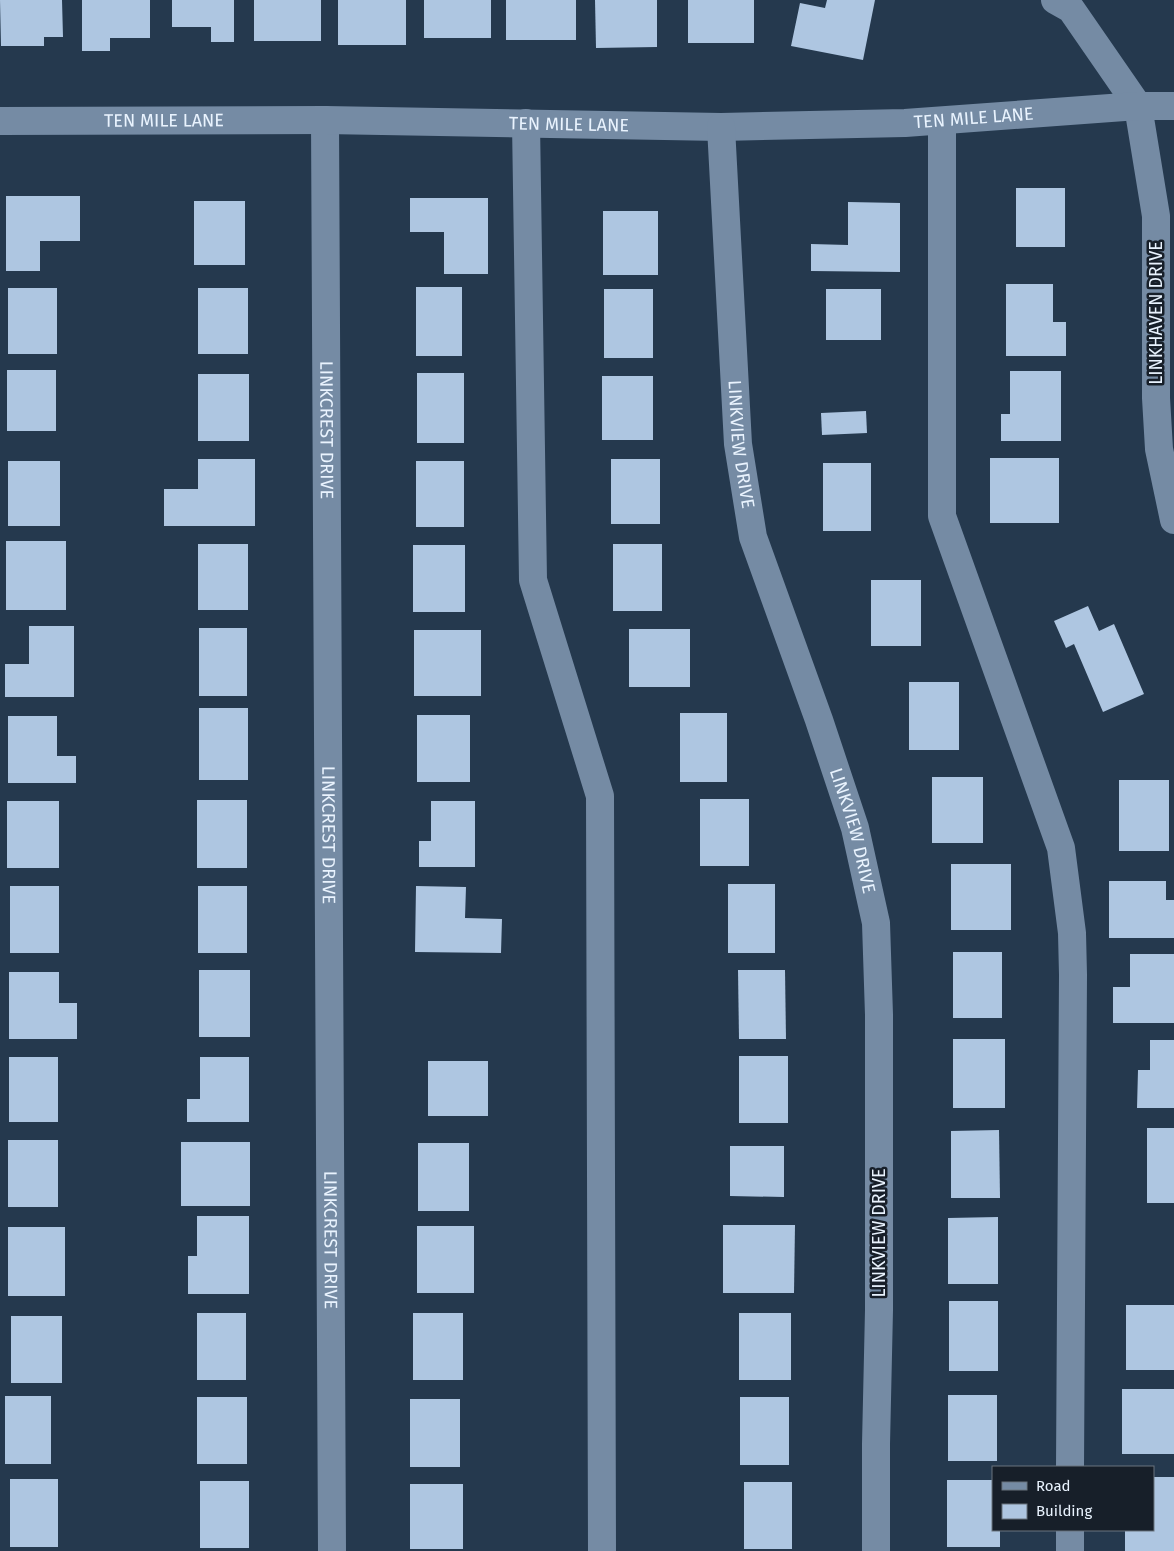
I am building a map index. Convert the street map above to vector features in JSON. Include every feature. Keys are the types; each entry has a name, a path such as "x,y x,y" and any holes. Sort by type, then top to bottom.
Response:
{"street":[{"path":"1056,0 1071,9 1138,106"},
{"name":"TEN MILE LANE","path":"0,121 325,120 720,127 905,124 1138,106 1174,106"},
{"name":"LINKHAVEN DRIVE","path":"1138,106 1156,216 1156,398 1159,449 1174,520"},
{"name":"LINKCREST DRIVE","path":"325,120 332,1551"},
{"path":"942,120 942,516 1061,848 1072,933 1070,1466"},
{"path":"526,124 533,580 600,796 602,1551"},
{"name":"LINKVIEW DRIVE","path":"720,127 738,444 753,537 819,720 855,828 876,924 879,1015 879,1310 876,1551"},
{"path":"1070,1531 1070,1551"}],"building":[{"path":"0,0 62,0 63,37 44,37 44,46 1,46"},
{"path":"82,0 150,0 150,38 110,38 110,51 82,51"},
{"path":"172,0 234,0 234,42 211,42 211,27 172,27"},
{"path":"254,0 321,0 321,41 254,41"},
{"path":"338,0 406,0 406,45 338,45"},
{"path":"424,0 491,0 491,38 424,38"},
{"path":"506,0 576,0 576,40 506,40"},
{"path":"595,0 657,0 657,47 596,48"},
{"path":"688,0 754,0 754,43 688,43"},
{"path":"827,0 875,0 863,60 791,46 800,3 825,8"},
{"path":"1016,188 1065,188 1065,247 1016,247"},
{"path":"6,196 80,196 80,241 40,241 40,271 6,271"},
{"path":"410,198 488,198 488,274 444,274 444,232 410,232"},
{"path":"194,201 245,201 245,265 194,265"},
{"path":"848,202 900,203 900,272 811,271 811,244 848,245"},
{"path":"603,211 658,211 658,275 603,275"},
{"path":"1006,284 1053,284 1053,322 1066,322 1066,356 1006,356"},
{"path":"416,287 462,287 462,356 416,356"},
{"path":"8,288 57,288 57,354 8,354"},
{"path":"198,288 248,288 248,354 198,354"},
{"path":"604,289 653,289 653,358 604,358"},
{"path":"826,289 881,289 881,340 826,340"},
{"path":"7,370 56,370 56,431 7,431"},
{"path":"1010,371 1061,371 1061,441 1001,441 1001,414 1010,414"},
{"path":"417,373 464,373 464,443 417,443"},
{"path":"198,374 249,374 249,441 198,441"},
{"path":"602,376 653,376 653,440 602,440"},
{"path":"866,411 867,433 822,435 821,413"},
{"path":"990,458 1059,458 1059,523 990,523"},
{"path":"198,459 255,459 255,526 164,526 164,489 198,489"},
{"path":"611,459 660,459 660,524 611,524"},
{"path":"8,461 60,461 60,526 8,526"},
{"path":"416,461 464,461 464,527 416,527"},
{"path":"823,463 871,463 871,531 823,531"},
{"path":"6,541 66,541 66,610 6,610"},
{"path":"198,544 248,544 248,610 198,610"},
{"path":"613,544 662,544 662,611 613,611"},
{"path":"413,545 465,545 465,612 413,612"},
{"path":"871,580 921,580 921,646 871,646"},
{"path":"1088,606 1099,631 1114,624 1144,694 1103,712 1074,644 1066,648 1054,621"},
{"path":"29,626 74,626 74,697 5,697 5,664 29,664"},
{"path":"199,628 247,628 247,696 199,696"},
{"path":"629,629 690,629 690,687 629,687"},
{"path":"414,630 481,630 481,696 414,696"},
{"path":"909,682 959,682 959,750 909,750"},
{"path":"199,708 248,708 248,780 199,780"},
{"path":"680,713 727,713 727,782 680,782"},
{"path":"417,715 470,715 470,782 417,782"},
{"path":"8,716 57,716 57,756 76,756 76,783 8,783"},
{"path":"932,777 983,777 983,843 932,843"},
{"path":"1119,780 1169,780 1169,851 1119,851"},
{"path":"700,799 749,799 749,866 700,866"},
{"path":"197,800 247,800 247,868 197,868"},
{"path":"7,801 59,801 59,868 7,868"},
{"path":"431,801 475,801 475,867 419,867 419,841 431,841"},
{"path":"951,864 1011,864 1011,930 951,930"},
{"path":"1109,881 1166,881 1166,900 1174,900 1174,938 1109,938"},
{"path":"728,884 775,884 775,953 728,953"},
{"path":"10,886 59,886 59,953 10,953"},
{"path":"198,886 247,886 247,953 198,953"},
{"path":"416,886 466,887 465,918 502,919 501,953 415,952"},
{"path":"953,952 1002,952 1002,1018 953,1018"},
{"path":"1130,954 1174,954 1174,1023 1113,1023 1113,987 1130,987"},
{"path":"199,970 250,970 250,1037 199,1037"},
{"path":"738,970 785,970 786,1039 739,1039"},
{"path":"9,972 59,972 59,1003 77,1003 77,1039 9,1039"},
{"path":"953,1039 1005,1039 1005,1108 953,1108"},
{"path":"1150,1040 1174,1040 1174,1108 1137,1108 1138,1070 1150,1070"},
{"path":"739,1056 788,1056 788,1123 739,1123"},
{"path":"9,1057 58,1057 58,1122 9,1122"},
{"path":"200,1057 249,1057 249,1122 187,1122 187,1099 200,1099"},
{"path":"428,1061 488,1061 488,1116 428,1116"},
{"path":"1147,1128 1174,1128 1174,1203 1147,1203"},
{"path":"999,1130 1000,1198 951,1198 951,1131"},
{"path":"8,1140 58,1140 58,1207 8,1207"},
{"path":"181,1142 250,1142 250,1206 181,1206"},
{"path":"418,1143 469,1143 469,1211 418,1211"},
{"path":"730,1146 784,1146 784,1197 730,1196"},
{"path":"197,1216 249,1216 249,1294 188,1294 188,1256 197,1256"},
{"path":"998,1217 998,1284 948,1284 948,1218"},
{"path":"723,1225 795,1225 794,1293 723,1293"},
{"path":"417,1226 474,1226 474,1293 417,1293"},
{"path":"8,1227 65,1227 65,1296 8,1296"},
{"path":"949,1301 998,1301 998,1371 949,1371"},
{"path":"1126,1305 1174,1305 1174,1370 1126,1370"},
{"path":"197,1313 246,1313 246,1380 197,1380"},
{"path":"413,1313 463,1313 463,1380 413,1380"},
{"path":"739,1313 791,1313 791,1380 739,1380"},
{"path":"11,1316 62,1316 62,1383 11,1383"},
{"path":"1122,1389 1174,1389 1174,1454 1122,1454"},
{"path":"948,1395 997,1395 997,1461 948,1461"},
{"path":"5,1396 51,1396 51,1464 5,1464"},
{"path":"197,1397 247,1397 247,1464 197,1464"},
{"path":"740,1397 789,1397 789,1465 740,1465"},
{"path":"410,1399 460,1399 460,1467 410,1467"},
{"path":"1154,1477 1174,1477 1174,1551 1125,1551 1125,1531 1154,1531"},
{"path":"10,1479 58,1479 58,1547 10,1547"},
{"path":"947,1480 992,1480 992,1531 1000,1531 1000,1547 947,1547"},
{"path":"200,1481 249,1481 249,1548 200,1548"},
{"path":"744,1482 792,1482 792,1549 744,1549"},
{"path":"410,1484 463,1484 463,1549 410,1549"}]}
